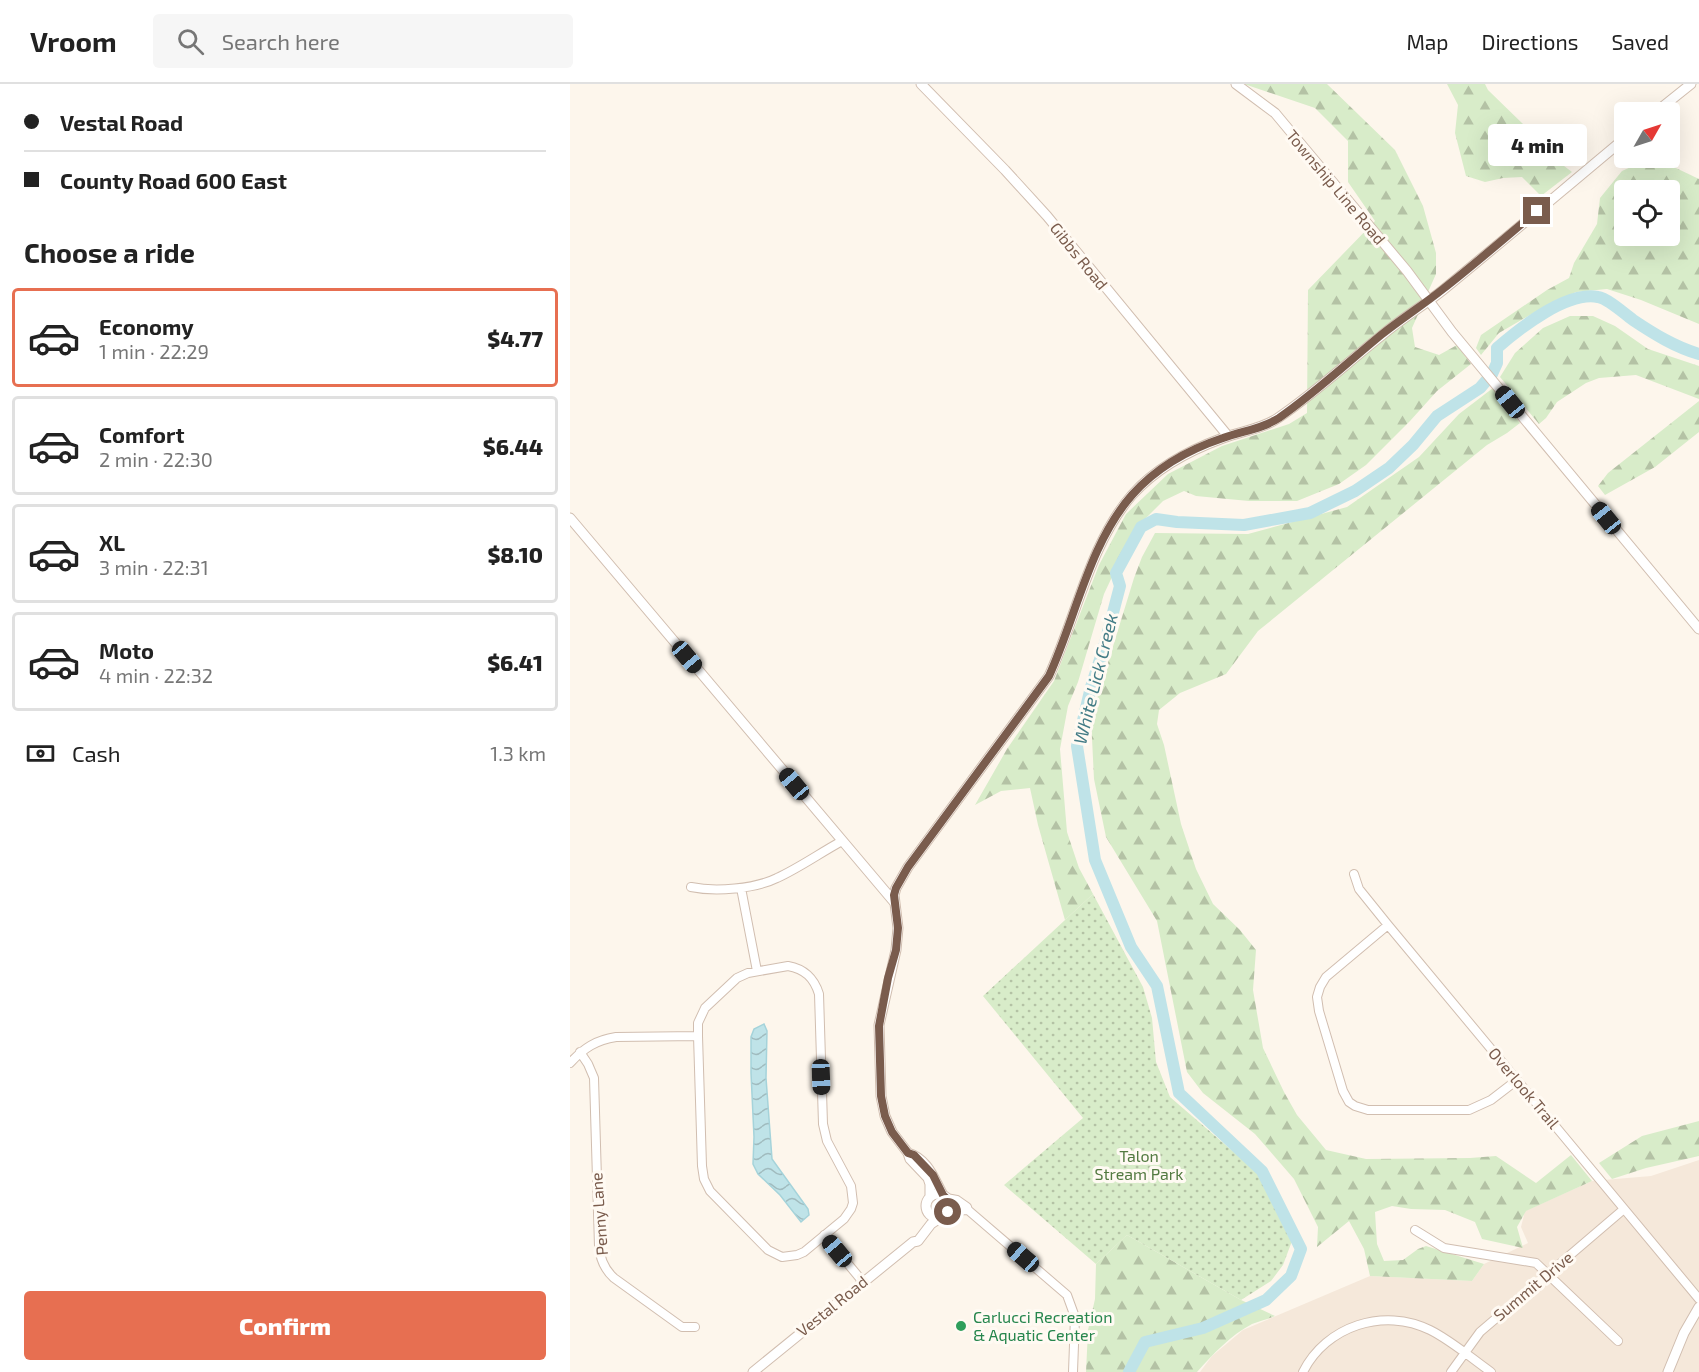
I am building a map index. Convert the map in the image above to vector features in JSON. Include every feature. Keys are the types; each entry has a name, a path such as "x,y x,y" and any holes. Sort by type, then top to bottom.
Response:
{"street":[{"name":"Gibbs Road","path":"921,84 1047,216 1228,436"},
{"name":"Township Line Road","path":"1236,84 1275,113 1429,299 1452,332 1699,629"},
{"path":"1668,102 1691,84"},
{"path":"930,1197 928,1178 910,1159 892,1132 885,1116 881,1096 879,1026 896,950 898,928 894,895 908,867 1049,676 1098,550 1119,512 1143,485 1169,464 1195,449 1276,420 1304,400 1381,336 1448,286 1614,147"},
{"path":"570,518 895,903"},
{"path":"690,887 707,891 741,888 778,878 842,841"},
{"name":"Overlook Trail","path":"1354,874 1359,889 1388,925 1699,1299"},
{"path":"741,888 757,971"},
{"path":"1388,925 1326,977 1318,992 1317,1003 1331,1054 1340,1084 1349,1102 1360,1109 1368,1110 1469,1110 1491,1100 1517,1080"},
{"path":"788,966 800,969 811,978 816,986 819,994 823,1124 827,1140 851,1186 854,1198 848,1215 804,1252 790,1257 775,1255 768,1251 706,1186 702,1166 698,1036 698,1023 705,1008 737,978 748,973 788,966"},
{"path":"570,1063 580,1052 600,1041 616,1037 698,1036"},
{"name":"Penny Lane","path":"580,1052 594,1078 599,1246 602,1263 609,1274 682,1328 695,1328"},
{"path":"908,1153 914,1155 930,1170 950,1205 943,1216"},
{"path":"968,1210 954,1211 943,1216 931,1216 926,1210 926,1203 936,1194 959,1201 1067,1294 1075,1317 1073,1372"},
{"name":"Summit Drive","path":"1451,1372 1480,1332 1624,1209"},
{"name":"Vestal Road","path":"913,1242 914,1236 924,1222 926,1210"},
{"name":"Vestal Road","path":"753,1372 913,1242 918,1241 931,1224 943,1216"},
{"path":"1415,1230 1444,1248 1531,1260 1541,1265 1547,1274 1618,1341"},
{"path":"824,1235 863,1282"},
{"path":"1668,1372 1684,1334 1699,1307"},
{"path":"1303,1372 1318,1350 1336,1335 1353,1326 1377,1320 1403,1322 1423,1327 1491,1372"}],"shaded area":[{"path":"1699,1160 1699,1372 1200,1372 1212,1356 1243,1330 1370,1276 1472,1281 1484,1264 1528,1243 1521,1227 1525,1211 1592,1181 1651,1176"}],"green space":[{"path":"1244,84 1327,84 1395,150 1423,206 1436,253 1436,274 1412,328 1415,347 1439,355 1457,345 1471,364 1437,391 1366,465 1339,484 1297,501 1249,501 1196,496 1184,491 1163,501 1134,530 1104,594 1078,682 1068,706 1060,749 1067,832 1079,868 1093,894 1065,920 1030,788 1001,791 975,805 1007,749 1054,681 1099,565 1126,514 1168,474 1222,446 1289,424 1307,413 1308,290 1375,221 1348,182 1348,141 1315,108"},
{"path":"1447,84 1485,84 1488,90 1524,125 1543,150 1572,172 1541,196 1522,177 1485,182 1466,176 1455,133 1458,105"},
{"path":"1629,168 1676,168 1699,179 1699,324 1641,300 1607,289 1576,292 1499,333 1481,355 1476,348 1481,335 1547,290 1569,278 1574,263 1597,224 1600,198 1614,181 1614,246 1680,246 1680,180 1615,180 1622,171"},
{"path":"1570,316 1593,316 1615,326 1648,349 1699,366 1699,399 1636,375 1599,378 1586,383 1557,402 1539,424 1500,377 1515,353 1543,328"},
{"path":"1493,388 1520,423 1487,445 1258,631 1226,674 1180,693 1159,710 1157,724 1164,745 1181,824 1196,869 1213,904 1240,930 1256,950 1253,990 1263,1048 1297,1115 1326,1150 1366,1159 1496,1156 1536,1183 1571,1155 1592,1181 1526,1211 1517,1227 1523,1248 1482,1239 1475,1222 1445,1210 1392,1206 1375,1212 1377,1244 1384,1261 1403,1260 1426,1246 1484,1264 1472,1281 1370,1276 1364,1249 1349,1221 1317,1247 1318,1227 1294,1179 1255,1134 1203,1093 1187,1072 1157,921 1106,837 1094,779 1091,718 1134,578 1155,533 1248,534 1347,507 1419,457 1459,414"},
{"path":"1699,401 1699,432 1655,467 1605,495 1598,486 1608,473"},
{"name":"Talon Stream Park","path":"1093,894 1143,987 1152,1018 1156,1062 1170,1097 1258,1173 1292,1241 1283,1265 1271,1281 1241,1300 1127,1235 1096,1264 1004,1185 1083,1118 983,996"},
{"path":"1699,1121 1699,1156 1646,1168 1612,1179 1599,1163 1642,1136"},
{"path":"1127,1235 1241,1300 1275,1316 1252,1324 1230,1339 1197,1372 1086,1372 1088,1330 1095,1299 1096,1264"}],"water":[{"path":"764,1024 767,1031 766,1078 772,1159 808,1209 809,1215 801,1222 780,1195 758,1174 753,1164 751,1037 754,1029"}],"waterway":[{"name":"White Lick Creek","path":"1129,1372 1145,1342 1203,1328 1266,1300 1291,1276 1301,1249 1262,1171 1179,1093 1157,986 1131,947 1095,860 1077,746 1120,586 1116,573 1141,527 1156,519 1244,525 1310,513 1355,491 1389,468 1413,445 1437,416 1480,388 1492,374 1497,363 1497,348 1531,321 1558,305 1572,300 1586,297 1602,298 1657,335 1699,354"}],"place":[{"name":"Carlucci Recreation & Aquatic Center","path":"961,1326"}],"route":[{"path":"948,1212 949,1201 943,1195 933,1175 914,1155 908,1153 892,1132 885,1116 881,1096 879,1026 896,950 898,928 894,895 908,867 1049,676 1098,550 1110,526 1132,495 1159,471 1195,449 1276,420 1440,292 1537,211"}]}
